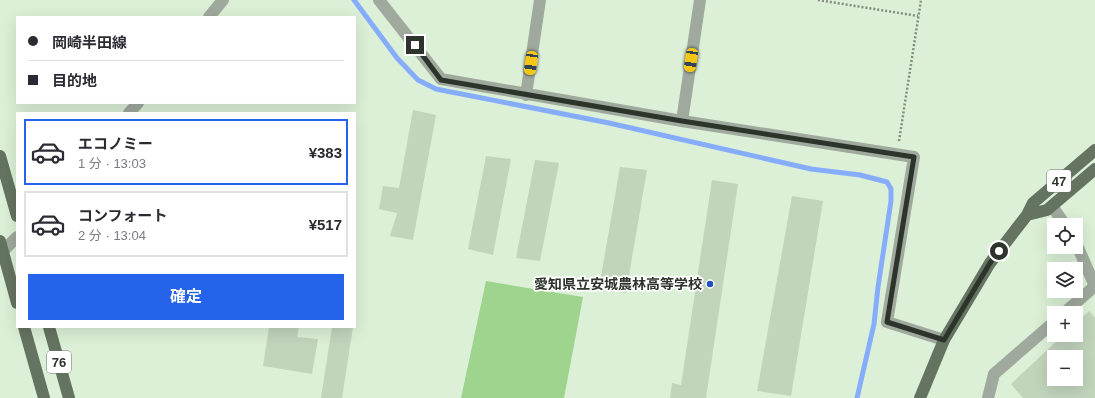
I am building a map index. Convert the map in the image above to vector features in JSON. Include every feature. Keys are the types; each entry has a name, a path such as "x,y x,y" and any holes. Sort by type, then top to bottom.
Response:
{"main road":[{"name":"47","path":"920,398 944,340 990,263 1027,215 1033,203 1095,150"},
{"path":"0,156 16,212"},
{"name":"47","path":"1027,215 1047,210 1095,169"},
{"path":"1,250 16,300"},
{"name":"76","path":"24,328 44,398"},
{"name":"76","path":"49,328 69,398"}],"street":[{"path":"210,16 223,0"},
{"path":"379,0 441,80 682,121 897,153 914,157 887,322 944,340"},
{"path":"526,95 540,0"},
{"path":"682,121 700,0"},
{"path":"130,112 137,104"},
{"path":"1052,206 1060,218"},
{"path":"1,250 16,238"},
{"path":"1072,306 1095,286 1081,254"},
{"path":"988,398 994,374 1047,328"}],"path":[{"path":"818,0 918,16"},
{"path":"897,153 921,0"}],"green space":[{"path":"486,281 583,297 564,398 461,398"}],"building":[{"path":"413,110 436,115 413,240 390,236 397,213 379,209 383,186 399,188"},
{"path":"486,156 511,159 493,255 468,249"},
{"path":"535,160 559,163 540,261 516,258"},
{"path":"620,167 647,170 626,293 599,288"},
{"name":"愛知県立安城農林高等学校","path":"712,180 738,184 706,398 670,398 672,383 681,385"},
{"path":"792,196 823,201 791,396 757,391"},
{"path":"1089,311 1095,318 1095,398 1023,398 1011,384 1047,350 1047,386 1083,386 1083,350 1047,350 1056,342 1083,342 1083,317"},
{"path":"269,328 299,328 297,337 318,339 312,374 263,366"},
{"path":"332,328 353,328 342,398 321,398"}],"waterway":[{"path":"354,0 397,58 418,80 436,89 609,123 811,169 860,175 887,182 891,189 891,201 874,324 857,398"}],"place":[{"name":"愛知県立安城農林高等学校","path":"710,284"}],"route":[{"path":"415,45 441,80 682,121 897,153 914,157 887,322 944,340 990,263 999,251"}]}
